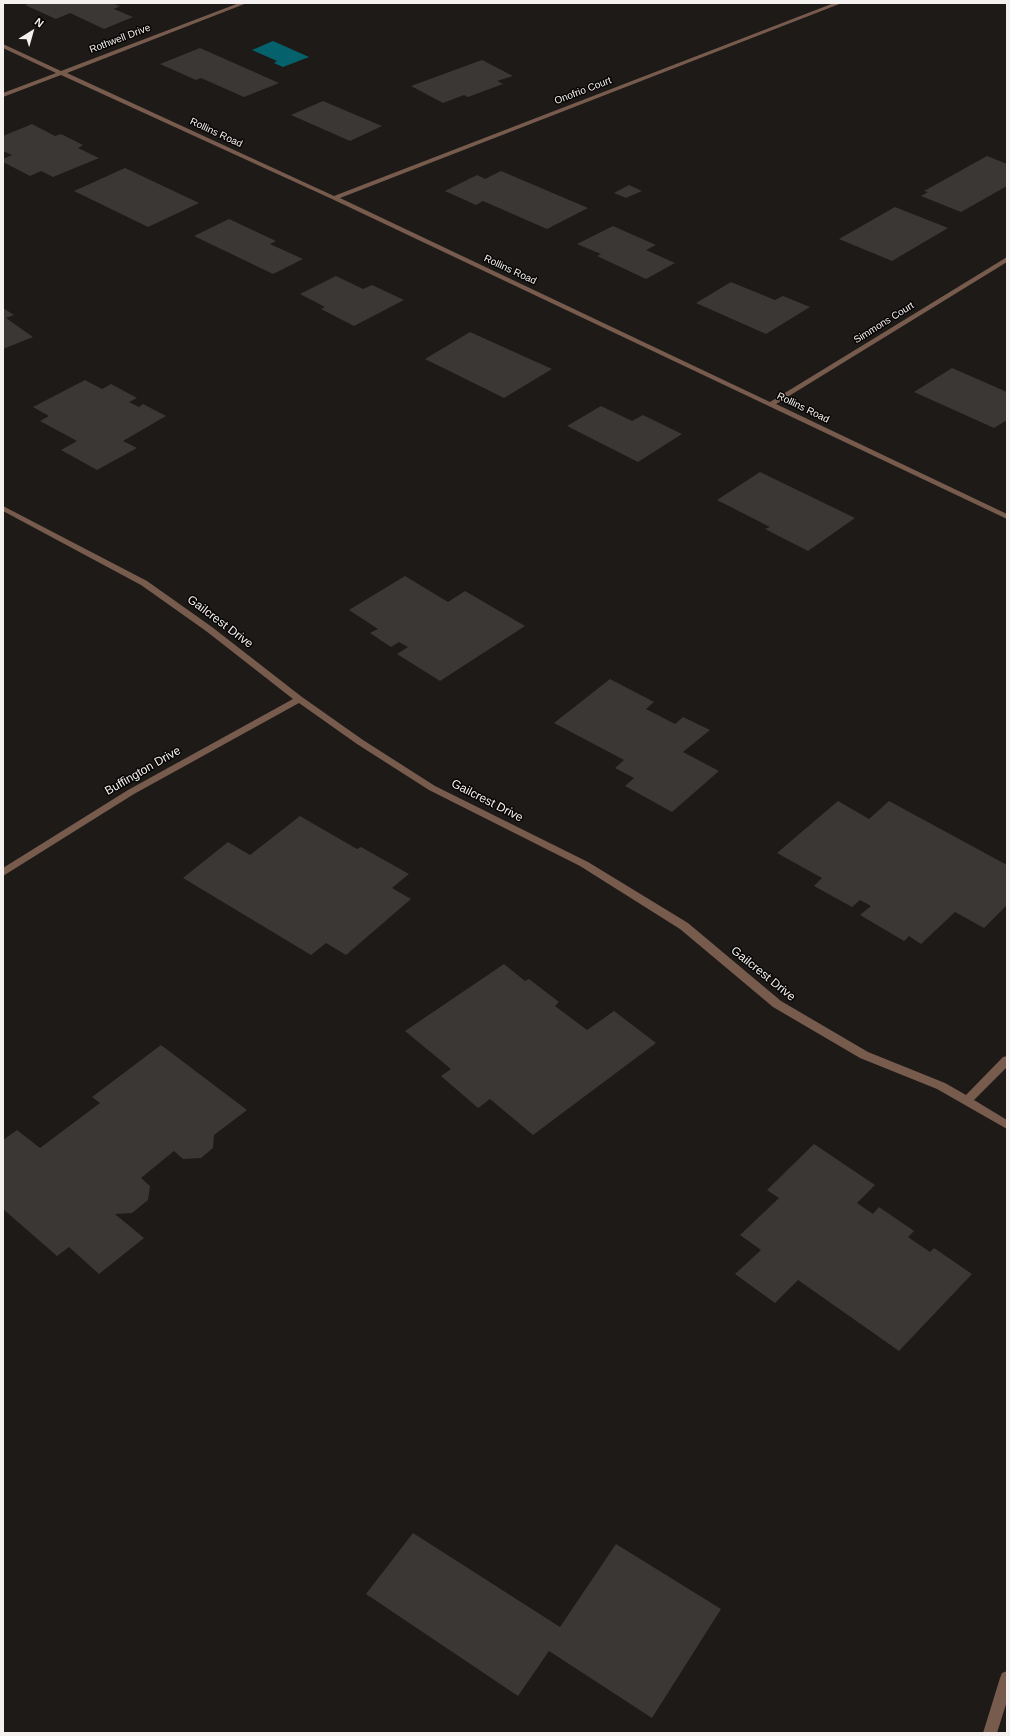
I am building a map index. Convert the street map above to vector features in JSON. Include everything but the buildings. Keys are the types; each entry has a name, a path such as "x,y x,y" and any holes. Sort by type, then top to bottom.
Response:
{"street":[{"name":"Rothwell Drive","path":"3,95 244,3"},
{"name":"Onofrio Court","path":"334,198 839,3"},
{"name":"Rollins Road","path":"3,46 334,198 1007,517"},
{"name":"Simmons Court","path":"771,404 1007,259"},
{"name":"Gailcrest Drive","path":"3,508 144,583 209,628 299,699 360,742 432,788 584,864 684,926 783,1008 864,1055 941,1086 1007,1125"},
{"name":"Buffington Drive","path":"3,873 131,792 299,699"},
{"path":"967,1101 1007,1060"},
{"path":"990,1733 1007,1678"}],"water":[{"path":"273,41 309,57 283,67 274,63 277,61 252,50"}]}
